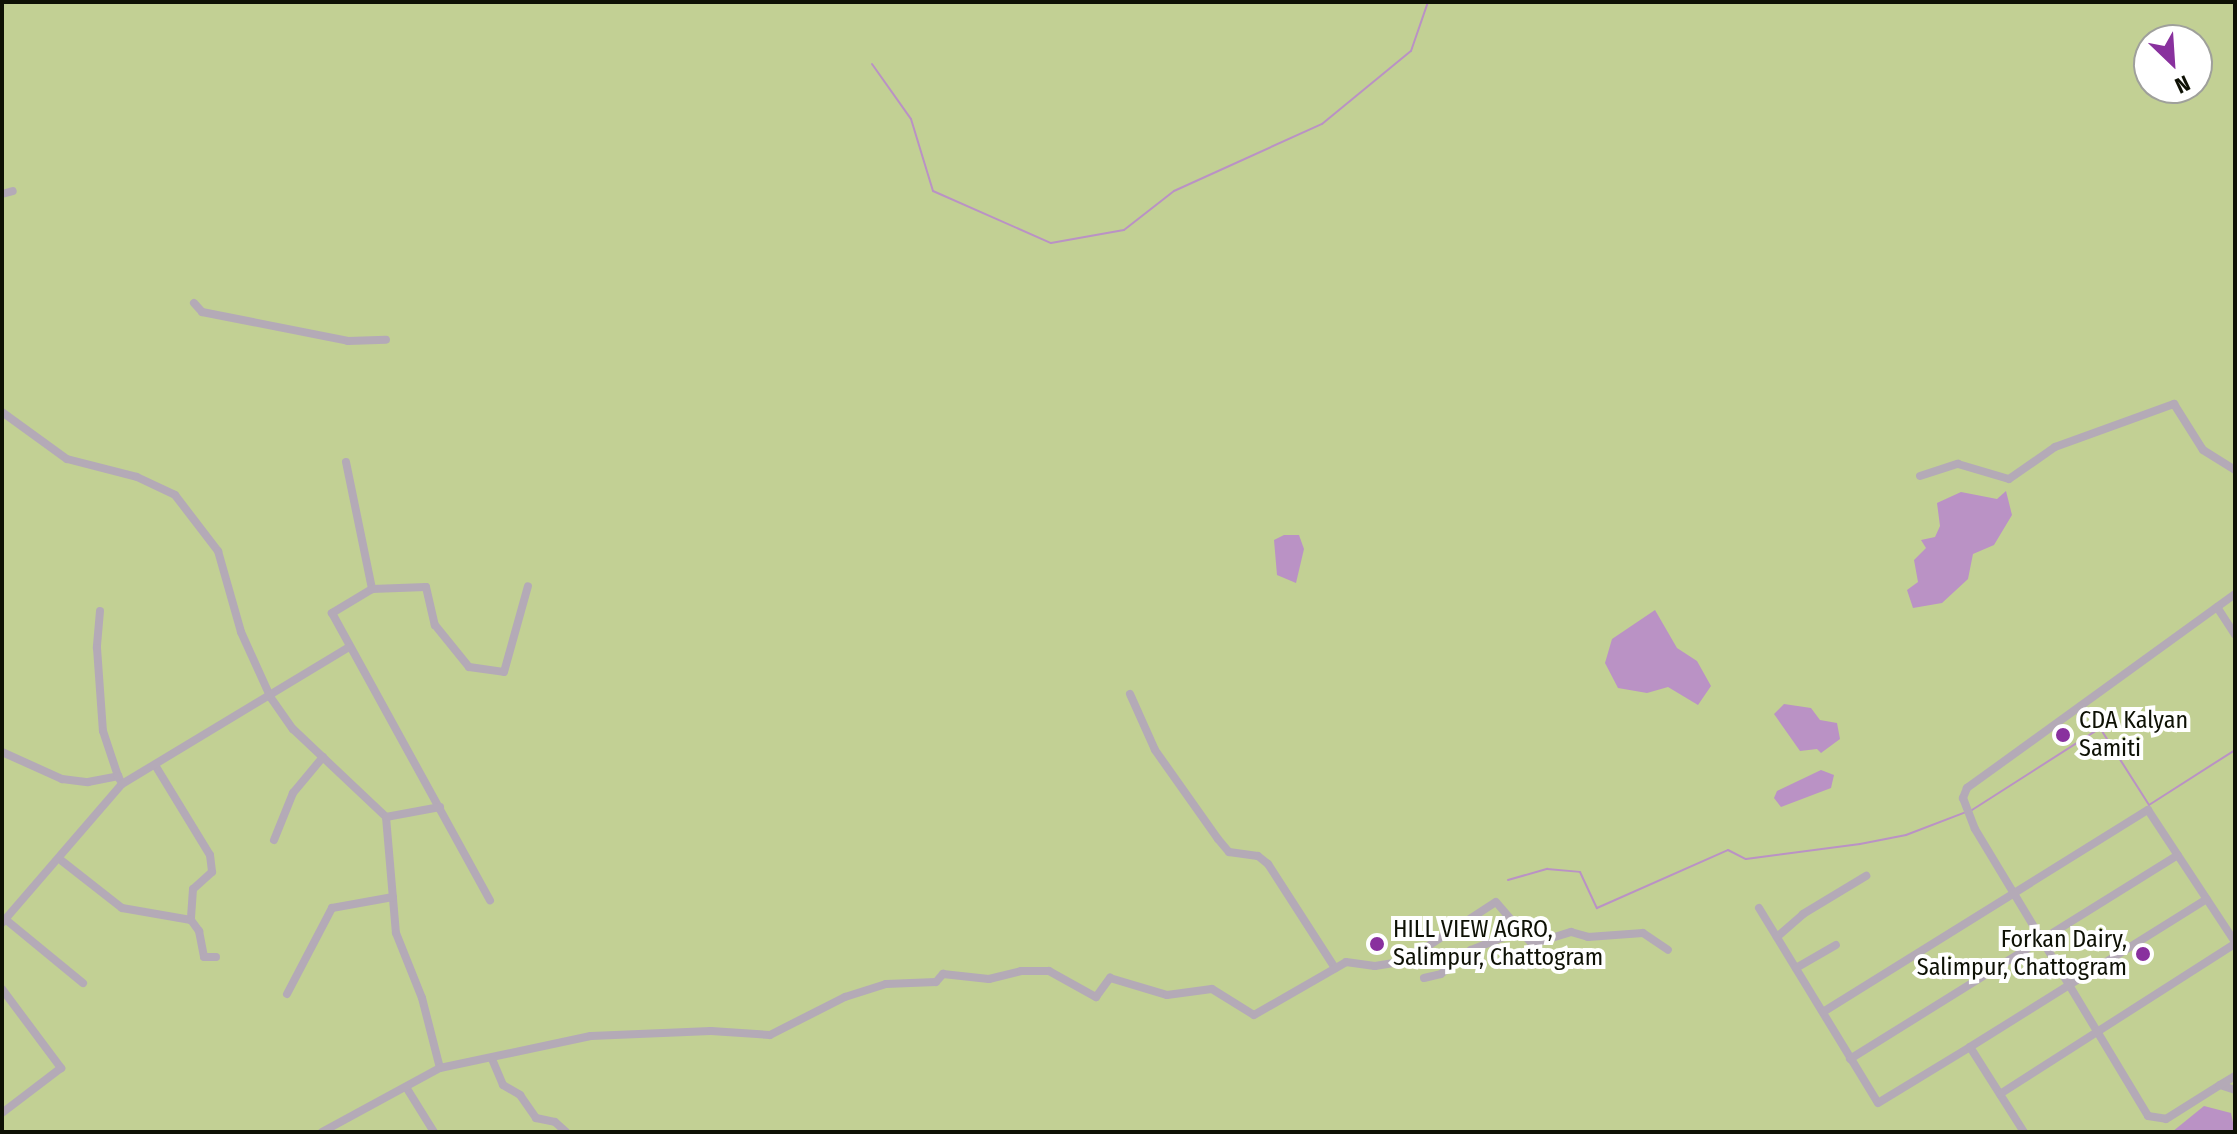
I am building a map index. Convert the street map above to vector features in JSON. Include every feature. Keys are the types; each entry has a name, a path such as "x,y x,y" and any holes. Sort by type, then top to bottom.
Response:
{"street":[{"path":"2,194 13,191"},
{"path":"194,303 202,312 348,341 386,340"},
{"path":"1920,476 1958,464 2009,479 2055,447 2174,404 2203,450 2235,470"},
{"path":"2,412 67,459 137,477 175,495 218,551 241,632 270,698 323,757 386,817 396,933 422,998 440,1068"},
{"path":"346,462 372,589"},
{"path":"490,900 332,613 372,589 426,587 435,625 469,667 504,672 528,586"},
{"path":"2235,594 1967,788 1963,798 1975,829 2099,1030 2148,1116 2166,1119 2235,1076"},
{"path":"2217,607 2235,635"},
{"path":"100,611 97,648 103,731 120,780"},
{"path":"2,752 62,779 88,782 120,780 155,765 270,698 349,647"},
{"path":"1130,694 1155,750 1218,839 1229,852 1258,856 1268,864 1335,968"},
{"path":"274,840 293,793 323,757"},
{"path":"155,765 210,855 212,872 193,889 191,920 199,931 204,957 216,957"},
{"path":"83,983 4,921 120,780"},
{"path":"386,817 440,807"},
{"path":"1823,1012 2148,810 2235,943 2000,1094"},
{"path":"1850,1059 2040,937 2178,855"},
{"path":"62,861 122,908 191,920"},
{"path":"1777,937 1803,914 1866,876"},
{"path":"287,994 332,908 393,897"},
{"path":"1759,908 1878,1103 2207,899"},
{"path":"322,1132 440,1068 591,1036 711,1031 770,1035 845,997 886,984 936,982 943,974 989,979 1021,971 1049,971 1096,997 1110,978 1167,995 1212,989 1254,1015 1346,962 1375,966 1405,961 1496,902 1532,944 1571,932 1588,937 1643,933 1668,950"},
{"path":"1424,978 1441,974 1471,950 1519,931"},
{"path":"1796,968 1836,945"},
{"path":"2,989 61,1068 2,1113"},
{"path":"1970,1047 2024,1132"},
{"path":"492,1059 503,1085 520,1095 536,1118 555,1122 566,1132"},
{"path":"2220,1085 2235,1090"},
{"path":"406,1087 434,1132"}],"green space":[{"path":"2,2 2235,2 2235,1132 2,1132"}],"shaded area":[{"path":"2006,491 2012,515 1994,545 1973,554 1968,579 1942,603 1913,608 1907,590 1918,582 1914,560 1926,548 1921,540 1935,537 1940,526 1937,503 1961,492 1997,499"},
{"path":"1284,535 1299,535 1304,549 1296,583 1277,575 1274,540"},
{"path":"1655,610 1677,648 1697,661 1711,686 1698,705 1668,687 1647,693 1618,688 1605,663 1612,639"},
{"path":"1784,704 1811,708 1820,720 1837,723 1840,739 1821,753 1817,749 1800,751 1774,714"},
{"path":"1821,770 1834,775 1831,788 1781,807 1774,798 1777,791"},
{"path":"2204,1106 2231,1113 2235,1132 2172,1132"}],"waterway":[{"path":"872,64 911,119 933,191 1051,243 1124,230 1174,191 1322,124 1411,51 1428,2"},
{"path":"1972,810 2100,728 2149,805 2235,750"},
{"path":"1508,880 1547,869 1580,872 1597,908 1728,850 1746,859 1860,844 1906,835 1966,812"}],"place":[{"name":"CDA Kalyan Samiti","path":"2063,735"},
{"name":"HILL VIEW AGRO, Salimpur, Chattogram","path":"1377,944"},
{"name":"Forkan Dairy, Salimpur, Chattogram","path":"2143,954"}]}
